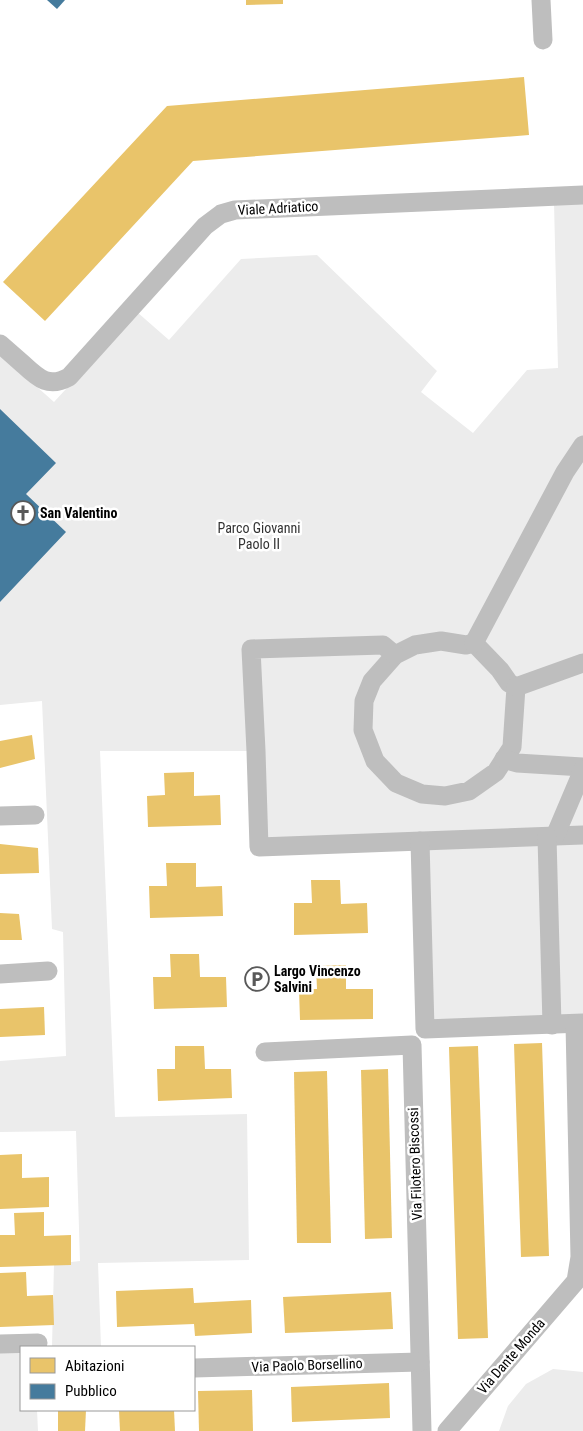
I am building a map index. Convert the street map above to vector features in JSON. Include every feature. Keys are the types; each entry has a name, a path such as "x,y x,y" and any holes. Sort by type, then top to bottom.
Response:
{"street":[{"path":"541,0 543,40"},
{"name":"Viale Adriatico","path":"0,344 39,379 54,382 65,379 73,373 205,226 221,214 235,210 583,195"},
{"path":"516,687 512,747 496,772 468,791 445,796 422,794 396,783 375,761 363,730 364,701 372,681 395,655 415,645 440,641 466,645 474,643 565,472 583,445"},
{"path":"474,643 500,670 509,683 516,687 583,663"},
{"path":"395,655 384,645 251,649 259,847 583,835"},
{"path":"504,760 517,763 583,768 551,837 552,1024"},
{"path":"0,816 35,815"},
{"path":"420,842 425,1029 579,1024"},
{"path":"0,974 48,972"},
{"name":"Via Dante Monda","path":"447,1431 576,1280 580,1257 579,1024"},
{"name":"Via Filotero Biscossi","path":"264,1052 412,1045 422,1431"},
{"path":"0,1344 38,1343"},
{"name":"Via Paolo Borsellino","path":"195,1368 420,1362"}],"green space":[{"name":"Parco Giovanni Paolo II","path":"583,201 583,1023 425,1029 420,842 259,847 256,751 100,751 115,1117 247,1114 249,1260 98,1263 101,1346 52,1346 54,1264 80,1261 76,1131 0,1132 0,1061 66,1056 63,932 52,929 42,701 0,705 0,354 54,402 137,312 169,340 241,259 317,255 437,371 421,392 473,433 527,370 558,368 554,203"},
{"path":"20,1352 20,1411 37,1411 38,1431 0,1431 0,1353"},
{"path":"553,1369 583,1372 583,1431 499,1431 508,1406 526,1384"}],"building: Abitazioni":[{"path":"246,0 283,0 283,4 246,5"},
{"path":"524,77 529,135 193,161 45,321 3,282 167,106"},
{"path":"32,735 35,759 0,768 0,741"},
{"path":"194,772 194,796 220,795 221,825 148,827 147,796 165,795 164,773"},
{"path":"0,844 38,848 39,873 0,874"},
{"path":"166,863 196,863 196,887 222,886 223,916 150,918 149,886 167,886"},
{"path":"311,880 340,880 341,904 367,903 368,933 294,935 294,903 312,903"},
{"path":"0,913 19,914 22,940 0,940"},
{"path":"170,954 199,954 200,977 226,977 227,1007 154,1009 153,977 171,977"},
{"path":"346,965 346,989 373,989 373,1019 300,1020 299,989 317,989 316,966"},
{"path":"44,1007 45,1035 0,1037 0,1009"},
{"path":"542,1043 549,1256 521,1257 514,1044"},
{"path":"175,1046 204,1046 205,1069 231,1069 232,1098 158,1101 157,1069 175,1069"},
{"path":"478,1046 488,1338 458,1339 449,1047"},
{"path":"388,1069 392,1238 365,1239 361,1070"},
{"path":"327,1071 331,1243 297,1243 294,1072"},
{"path":"22,1154 22,1178 49,1177 49,1207 0,1209 0,1155"},
{"path":"44,1212 44,1236 71,1235 71,1265 0,1267 0,1235 15,1235 14,1213"},
{"path":"26,1272 27,1296 53,1295 54,1325 0,1327 0,1273"},
{"path":"193,1288 194,1303 251,1300 252,1333 195,1336 194,1324 117,1327 116,1291"},
{"path":"391,1292 393,1329 285,1333 283,1297"},
{"path":"389,1383 390,1418 292,1422 291,1387"},
{"path":"252,1390 253,1431 199,1431 198,1391"},
{"path":"58,1411 86,1411 85,1431 58,1431"},
{"path":"119,1411 174,1411 175,1431 120,1431"}],"building: Pubblico":[{"path":"47,0 65,0 57,9"},
{"name":"San Valentino","path":"0,409 56,463 26,494 66,532 0,602"}],"place":[{"name":"San Valentino","path":"23,513"},
{"name":"Largo Vincenzo Salvini","path":"257,979"}]}
